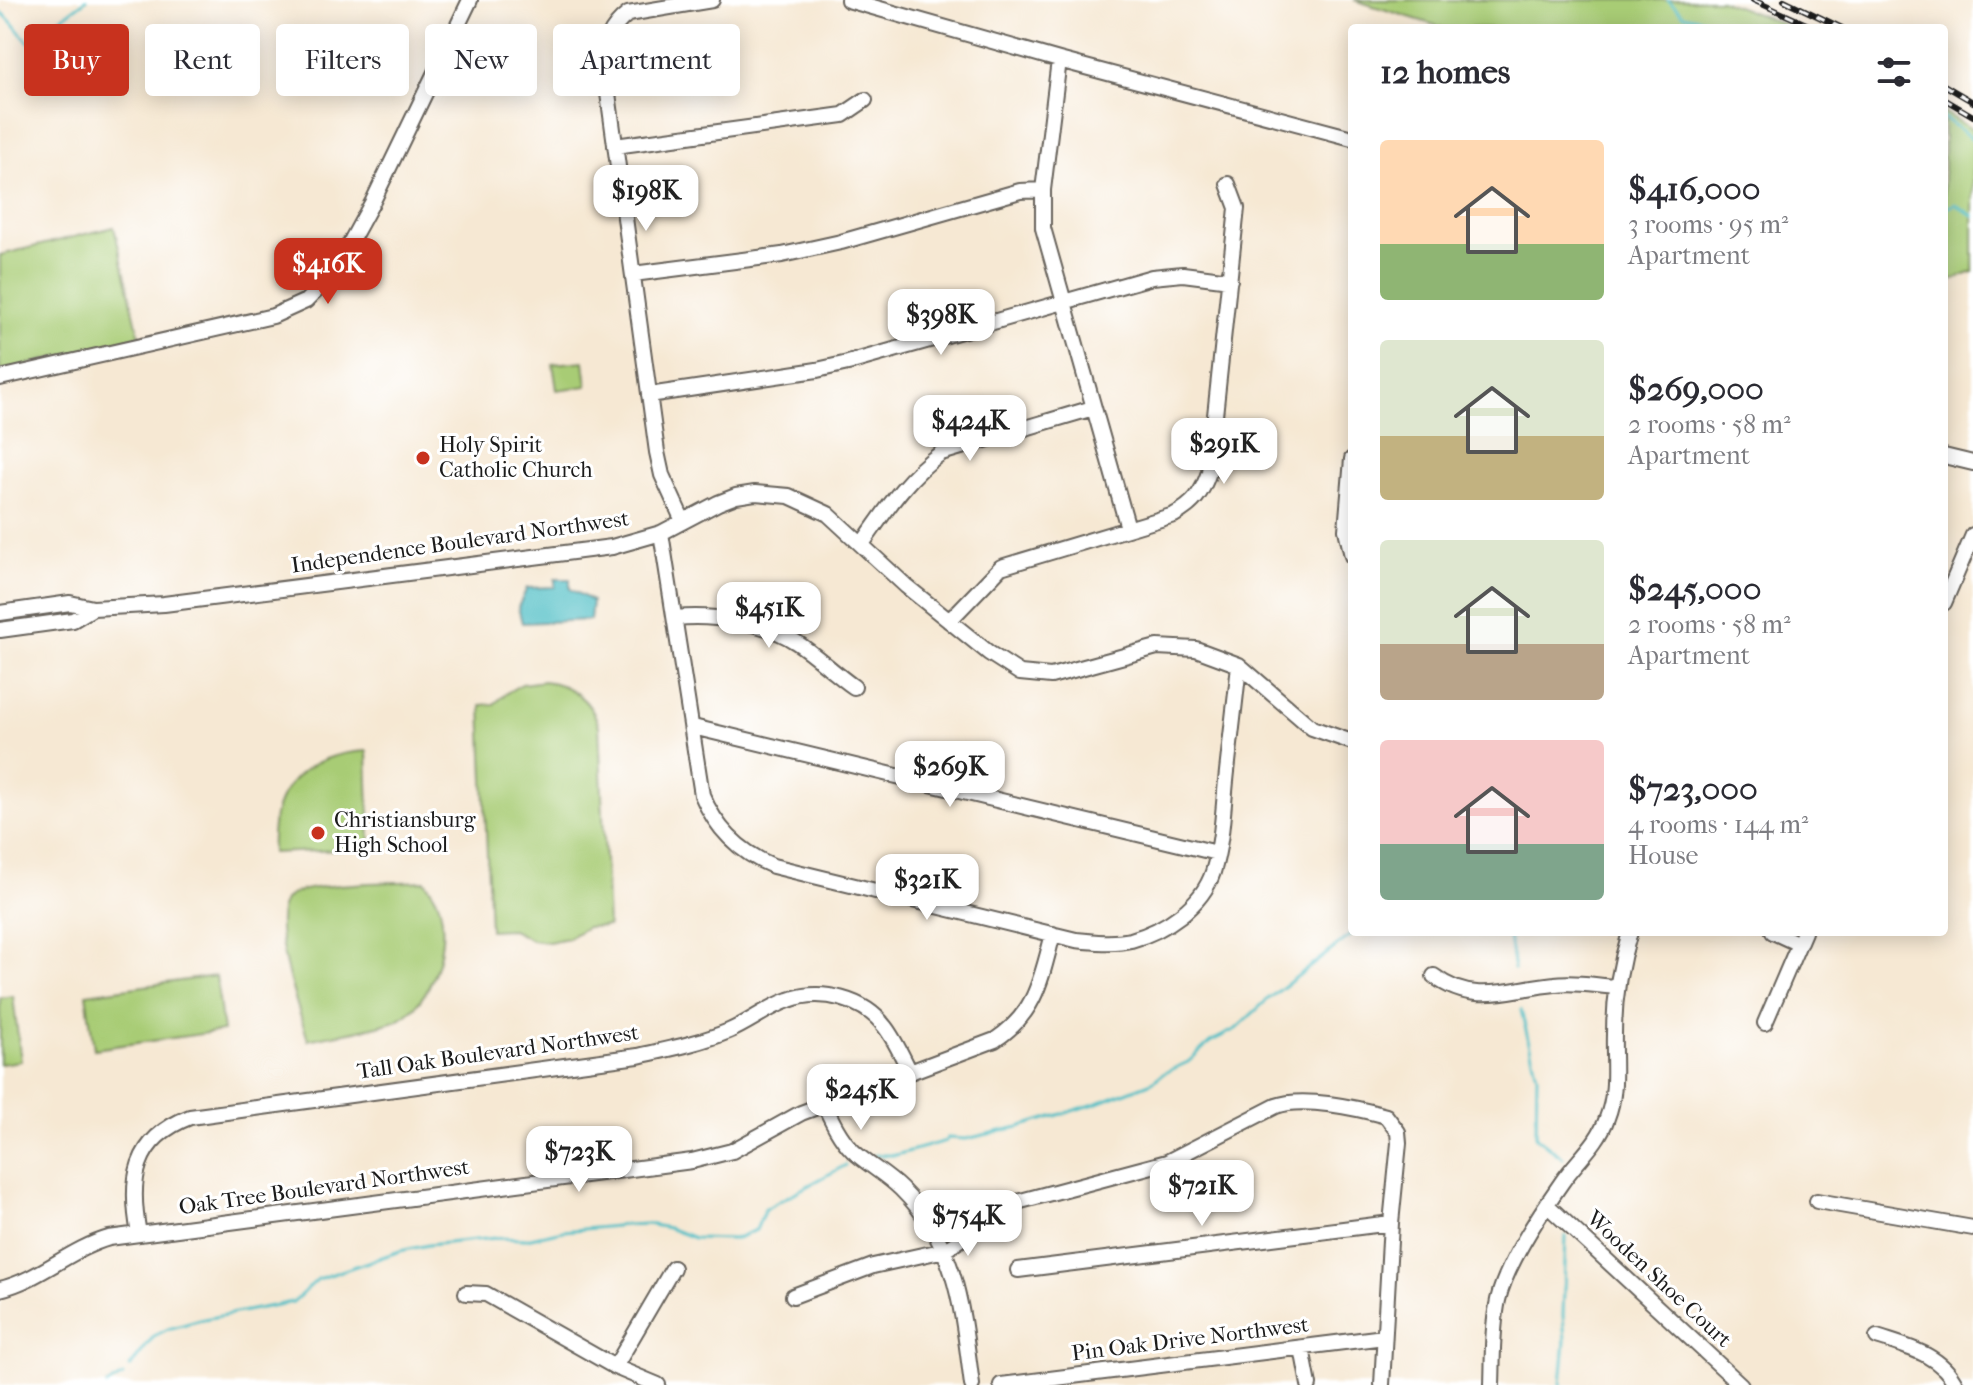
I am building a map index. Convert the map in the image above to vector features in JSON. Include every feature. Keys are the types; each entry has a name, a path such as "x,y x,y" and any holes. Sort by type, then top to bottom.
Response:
{"street":[{"path":"0,378 273,316 306,301 330,277 352,238 470,0"},
{"path":"683,521 662,475 604,64 609,34 617,22 628,14 712,0"},
{"path":"848,0 1348,137"},
{"path":"1059,60 1043,190 1043,228 1128,528"},
{"path":"615,146 843,115 865,100"},
{"path":"949,621 1001,567 1174,515 1197,498 1203,489 1209,472 1237,208 1228,184"},
{"path":"633,274 782,255 841,242 1020,191 1043,190"},
{"path":"649,395 817,370 1167,275 1230,280"},
{"path":"862,544 906,482 941,453 1093,408"},
{"path":"1948,457 1973,463"},
{"name":"Independence Boulevard Northwest","path":"0,613 70,603 93,608 164,604 612,547 661,533 736,496 772,493 817,507 949,621 1020,673 1051,676 1137,651 1166,647 1196,649 1239,665 1312,728 1348,741"},
{"path":"1348,506 1348,539"},
{"path":"661,533 702,795 709,812 734,843 753,858 795,872 1076,940 1103,943 1129,940 1158,929 1187,910 1203,893 1217,853 1239,665"},
{"path":"1948,594 1973,535"},
{"name":"Independence Boulevard Northwest","path":"0,630 73,620 93,608"},
{"path":"676,618 711,618 769,629 798,643 854,687"},
{"path":"693,727 1217,853"},
{"name":"Oak Tree Boulevard Northwest","path":"0,1289 24,1280 94,1242 704,1159 748,1144 801,1113 995,1040 1023,1016 1039,986 1053,934"},
{"path":"1492,1385 1499,1298 1508,1271 1563,1180 1598,1138 1607,1118 1616,1072 1613,1033 1617,987 1629,936"},
{"path":"1765,1023 1802,938"},
{"path":"1434,976 1446,985 1477,993 1507,993 1553,984 1617,987"},
{"name":"Tall Oak Boulevard Northwest","path":"139,1234 133,1188 139,1165 154,1140 165,1130 190,1117 638,1056 703,1041 730,1031 791,999 808,995 849,1001 876,1016 909,1070"},
{"path":"793,1296 873,1266 945,1250 1017,1202 1154,1167 1267,1110 1294,1102 1372,1113 1389,1119 1398,1132 1399,1143 1382,1385"},
{"path":"824,1104 846,1144 910,1198 945,1250 961,1306 972,1385"},
{"path":"1817,1201 1973,1228"},
{"name":"Wooden Shoe Court","path":"1547,1205 1741,1385"},
{"path":"1018,1270 1391,1223"},
{"path":"615,1367 673,1268"},
{"path":"466,1293 486,1294 615,1367 658,1385"},
{"name":"Pin Oak Drive Northwest","path":"1001,1385 1384,1337"},
{"path":"1877,1337 1922,1352 1939,1363 1956,1385"},
{"path":"1302,1348 1309,1385"}],"green space":[{"path":"1354,0 1721,0 1783,24 1431,24"},
{"path":"1948,114 1973,130 1973,272 1948,281"},
{"path":"114,227 140,338 0,371 0,255"},
{"path":"584,361 587,386 557,390 553,364"},
{"path":"544,681 578,695 591,708 599,726 608,926 587,927 568,938 549,942 532,940 510,929 490,930 481,705 494,704 522,684"},
{"path":"367,751 370,843 364,849 272,853 276,810 294,779 325,759"},
{"path":"425,881 439,904 442,938 436,970 421,999 411,1010 391,1022 308,1040 281,943 282,907 289,896 314,888"},
{"path":"216,976 223,1031 94,1049 86,994"},
{"path":"13,996 21,1061 0,1064 0,998"}],"water":[{"path":"555,579 570,579 570,589 592,601 590,620 522,623 518,607 527,588 555,587"}],"waterway":[{"path":"0,12 32,44 41,41 56,22 86,0"},
{"path":"1668,0 1684,15 1724,24"},
{"path":"1948,121 1973,139"},
{"path":"1948,207 1955,204 1973,216"},
{"path":"875,1155 896,1155 946,1141 947,1138 966,1139 1019,1127 1095,1104 1152,1082 1188,1062 1210,1042 1236,1029 1268,999 1350,936"},
{"path":"1509,936 1514,969"},
{"path":"1521,1010 1537,1075 1536,1137 1563,1158"},
{"path":"130,1367 154,1336 168,1329 293,1302 318,1279 400,1251 428,1245 495,1238 526,1239 563,1231 647,1224 694,1238 734,1239 756,1230 765,1209 846,1165"},
{"path":"1561,1385 1565,1340 1566,1236"},
{"path":"107,1385 123,1376"}],"railway":[{"path":"1753,0 1806,24"},
{"path":"1784,0 1834,24"},
{"path":"1948,87 1973,102"},
{"path":"1948,101 1973,116"}],"place":[{"name":"Holy Spirit Catholic Church","path":"423,458"},
{"name":"Christiansburg High School","path":"318,833"}]}
